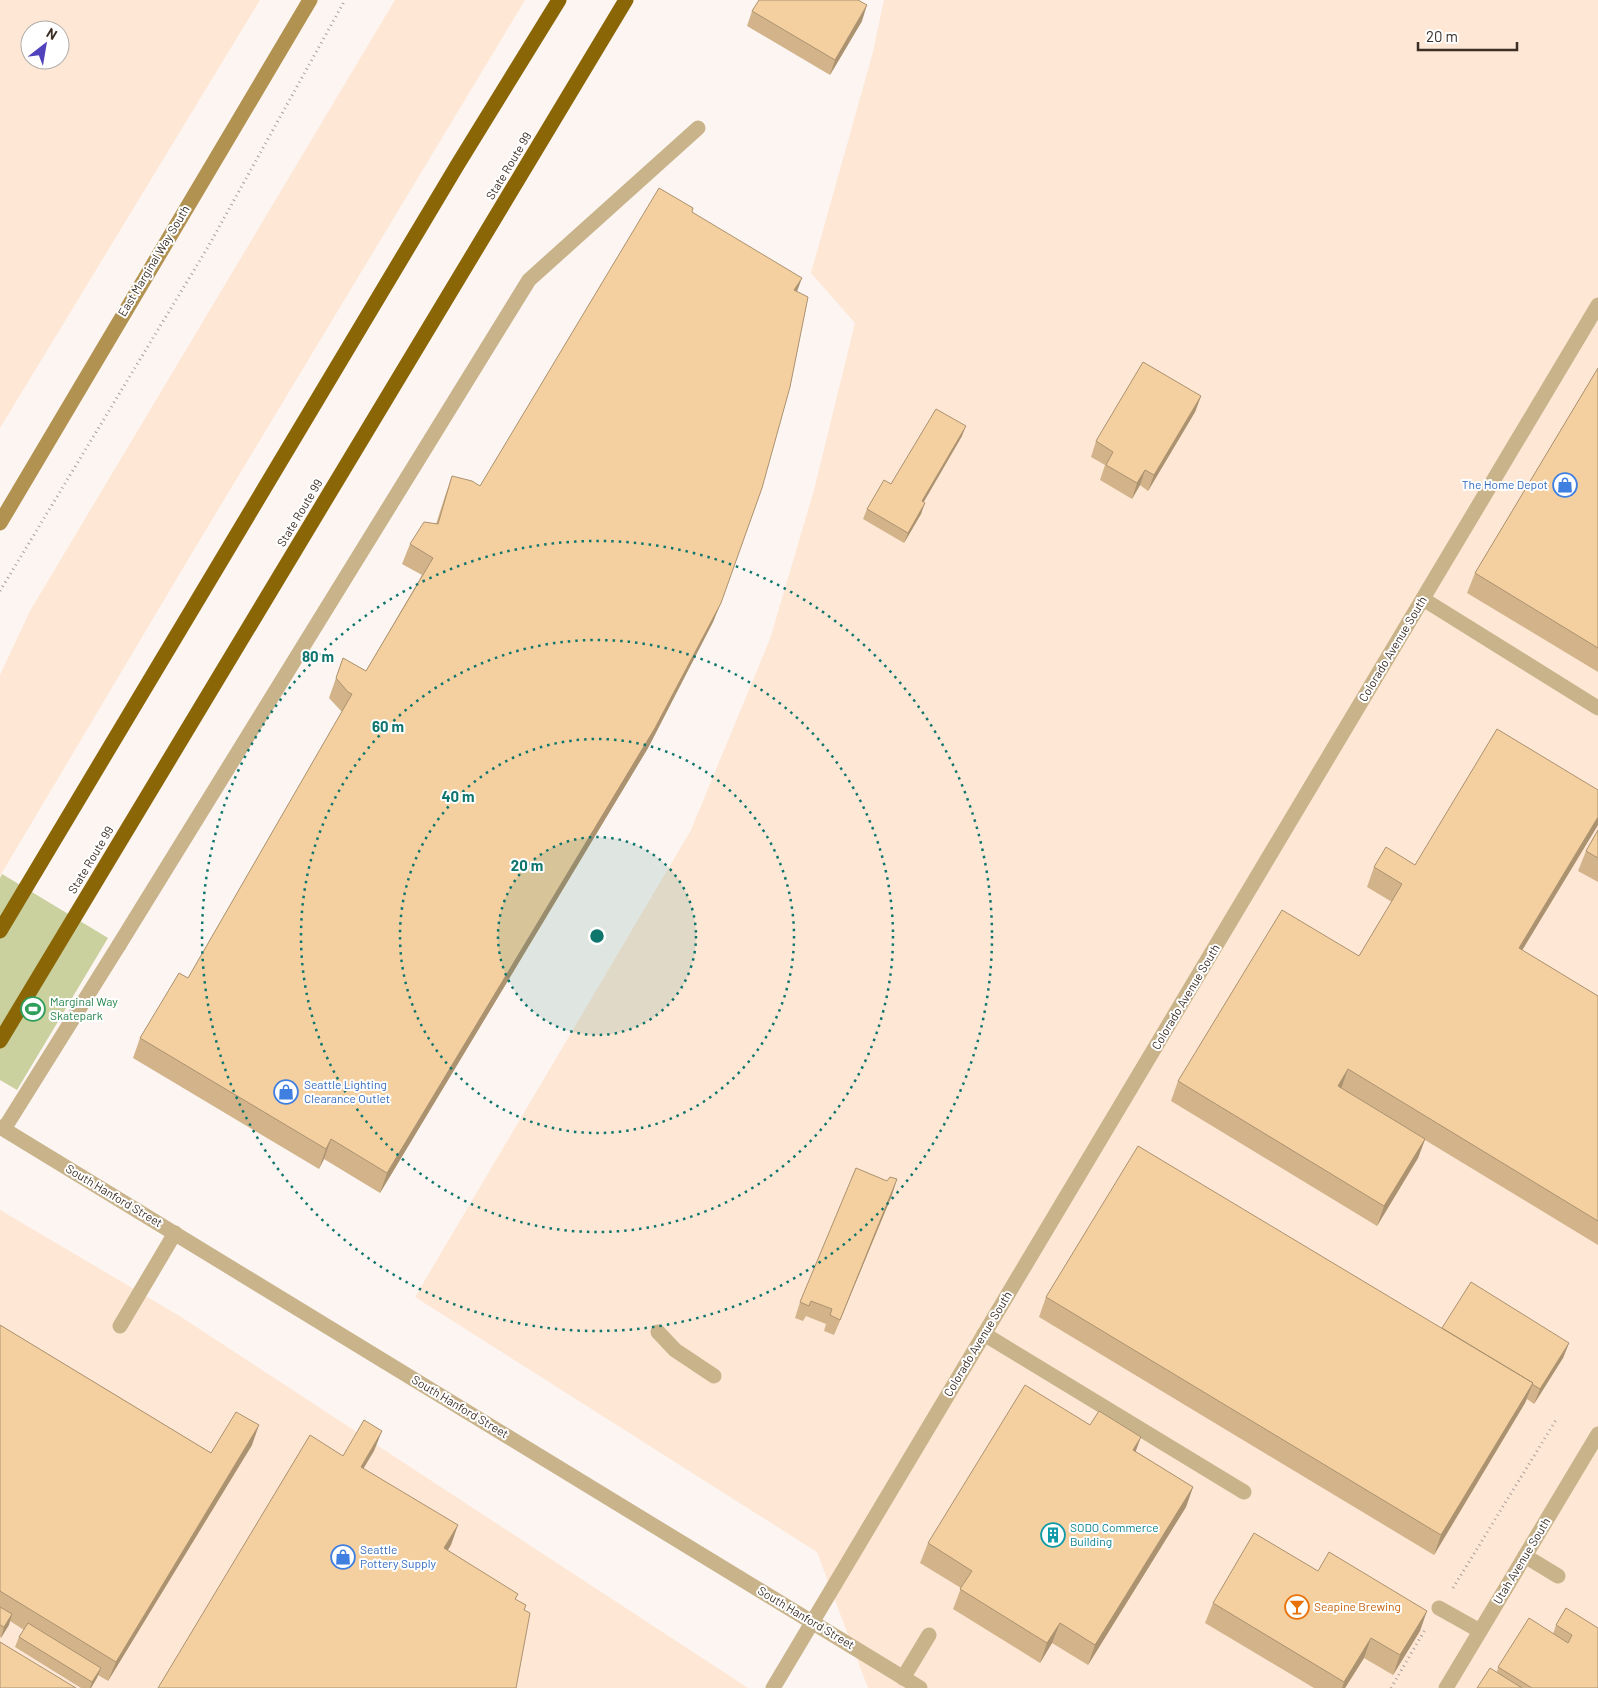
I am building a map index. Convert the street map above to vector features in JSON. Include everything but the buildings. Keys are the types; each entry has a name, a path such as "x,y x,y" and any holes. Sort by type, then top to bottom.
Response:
{"highway":[{"path":"0,931 458,164 559,0"},
{"name":"State Route 99","path":"0,1041 626,0"}],"main road":[{"name":"East Marginal Way South","path":"0,523 310,0"}],"street":[{"path":"2,1128 119,945 529,280 698,128"},
{"name":"Colorado Avenue South","path":"773,1688 1598,305"},
{"path":"1423,599 1598,708"},
{"name":"South Hanford Street","path":"2,1128 920,1688"},
{"path":"120,1326 176,1233"},
{"path":"658,1332 675,1350 714,1376"},
{"path":"984,1334 1244,1492"},
{"name":"Utah Avenue South","path":"1446,1688 1598,1434"},
{"path":"1525,1556 1558,1576"},
{"path":"1440,1608 1480,1631"},
{"path":"903,1678 929,1636"}],"path":[{"path":"0,591 208,248 344,0"},
{"path":"1391,1688 1556,1420"}],"shaded area":[{"path":"0,0 260,0 0,428"},
{"path":"395,0 525,0 0,876 0,675 30,611"},
{"path":"884,0 1598,0 1598,1688 868,1688 817,1552 415,1297 691,830 770,639 814,490 855,323 811,273 873,52"},
{"path":"0,1210 178,1315 748,1688 0,1688"}],"green space":[{"name":"Marginal Way Skatepark","path":"2,874 108,938 17,1090 0,1080 0,878"}],"place":[{"name":"The Home Depot","path":"1565,485"},
{"name":"Marginal Way Skatepark","path":"33,1009"},
{"name":"Seattle Lighting Clearance Outlet","path":"286,1092"},
{"name":"SODO Commerce Building","path":"1053,1535"},
{"name":"Seattle Pottery Supply","path":"343,1557"},
{"name":"Seapine Brewing","path":"1297,1607"}]}
